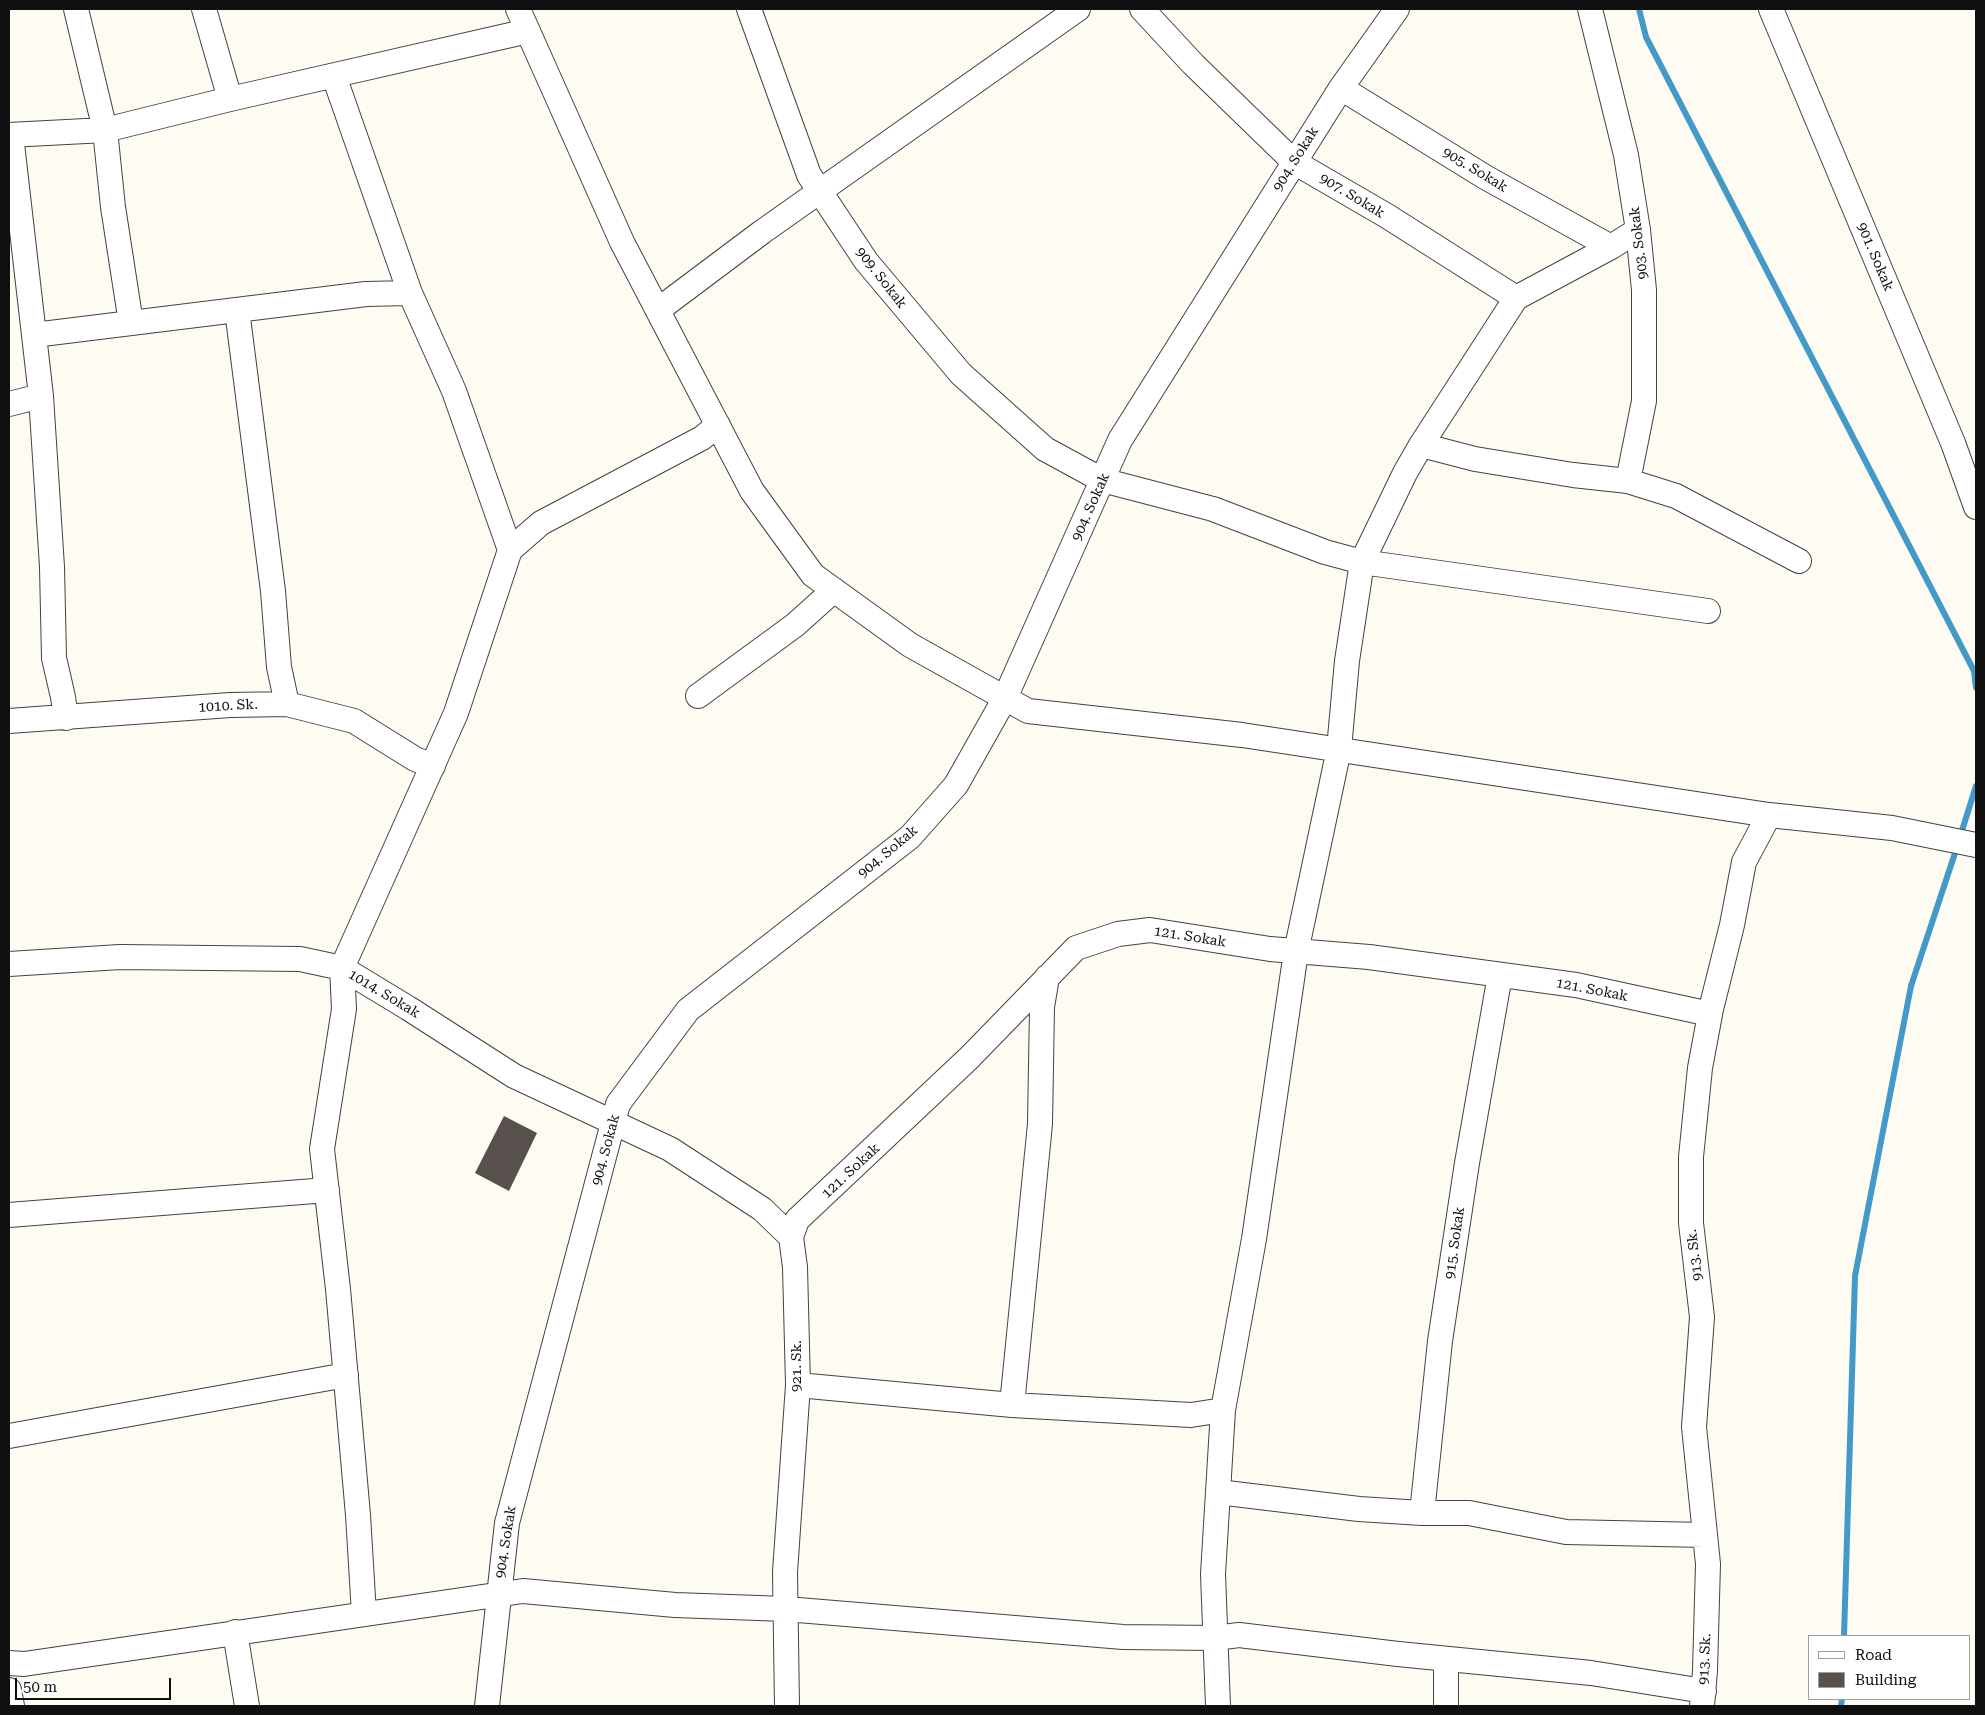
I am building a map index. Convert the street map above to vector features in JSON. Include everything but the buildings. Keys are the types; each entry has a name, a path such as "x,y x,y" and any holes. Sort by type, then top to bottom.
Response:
{"street":[{"path":"76,9 105,130 131,323"},
{"path":"204,9 230,99"},
{"path":"518,9 622,242 752,491 813,575 910,645 1028,711 1242,735 1769,815 1892,828 1976,845"},
{"name":"909. Sokak","path":"749,9 809,175 866,261 961,374 1045,449 1102,480 1213,509 1324,552 1362,562 1708,611"},
{"path":"658,310 820,191 1078,9"},
{"name":"907. Sokak","path":"1142,9 1194,64 1294,162 1387,216 1516,298"},
{"name":"904. Sokak","path":"487,1706 507,1522 618,1104 688,1010 910,837 956,785 1005,698 1120,440 1341,88 1397,9"},
{"name":"903. Sokak","path":"1590,9 1626,155 1638,230 1644,290 1644,401 1628,481"},
{"name":"901. Sokak","path":"1771,9 1941,416 1976,507"},
{"path":"66,718 54,658 52,567 40,396 10,135 105,130 230,99 528,31"},
{"path":"334,76 410,293 454,391 510,550"},
{"name":"905. Sokak","path":"1341,88 1485,177 1611,247"},
{"path":"1218,1706 1213,1574 1223,1410 1254,1239 1296,952 1339,750 1347,662 1362,562 1405,473 1421,445 1516,298 1611,247 1638,230"},
{"path":"34,335 366,294 410,293"},
{"path":"237,310 273,591 280,667 287,704"},
{"path":"9,404 40,396"},
{"path":"364,1614 346,1375 322,1149 344,1009 342,968 456,713 510,550 541,523 702,438 718,425"},
{"path":"1421,445 1475,459 1573,475 1628,481 1676,496 1800,561"},
{"path":"698,696 795,625 834,590"},
{"name":"1010. Sk.","path":"9,721 230,705 287,704 354,721 415,759 433,766"},
{"name":"913. Sk.","path":"1703,1699 1708,1564 1694,1427 1702,1317 1691,1223 1691,1166 1700,1068 1710,1014 1732,924 1744,862 1769,815"},
{"name":"121. Sokak","path":"791,1237 798,1220 969,1058 1076,948 1118,934 1150,930 1270,950 1369,957 1576,985 1710,1014"},
{"name":"1014. Sokak","path":"9,964 120,957 170,957 300,959 342,968 514,1076 613,1124"},
{"name":"915. Sokak","path":"1422,1513 1440,1341 1466,1163 1500,975"},
{"path":"1012,1405 1040,1124 1042,1007 1047,977"},
{"path":"613,1124 670,1148 762,1209 791,1237"},
{"path":"9,1215 327,1190"},
{"name":"921. Sk.","path":"787,1706 786,1572 798,1385 795,1267 791,1237"},
{"path":"9,1436 346,1375"},
{"path":"798,1385 1012,1405 1192,1415 1223,1410"},
{"path":"1218,1492 1359,1508 1422,1513 1469,1513 1566,1532 1705,1536"},
{"path":"9,1663 24,1664 523,1591 675,1605 786,1609 1123,1637 1215,1638 1239,1635 1446,1659 1591,1673 1703,1699"},
{"path":"235,1632 247,1706"},
{"path":"1446,1659 1446,1706"},
{"path":"9,1690 12,1706"}],"waterway":[{"path":"1639,9 1646,37 1974,671 1976,688"},
{"path":"1960,837 1976,786"},
{"path":"1844,1635 1855,1276 1911,986 1957,847"},
{"path":"1841,1706 1842,1700"}]}
